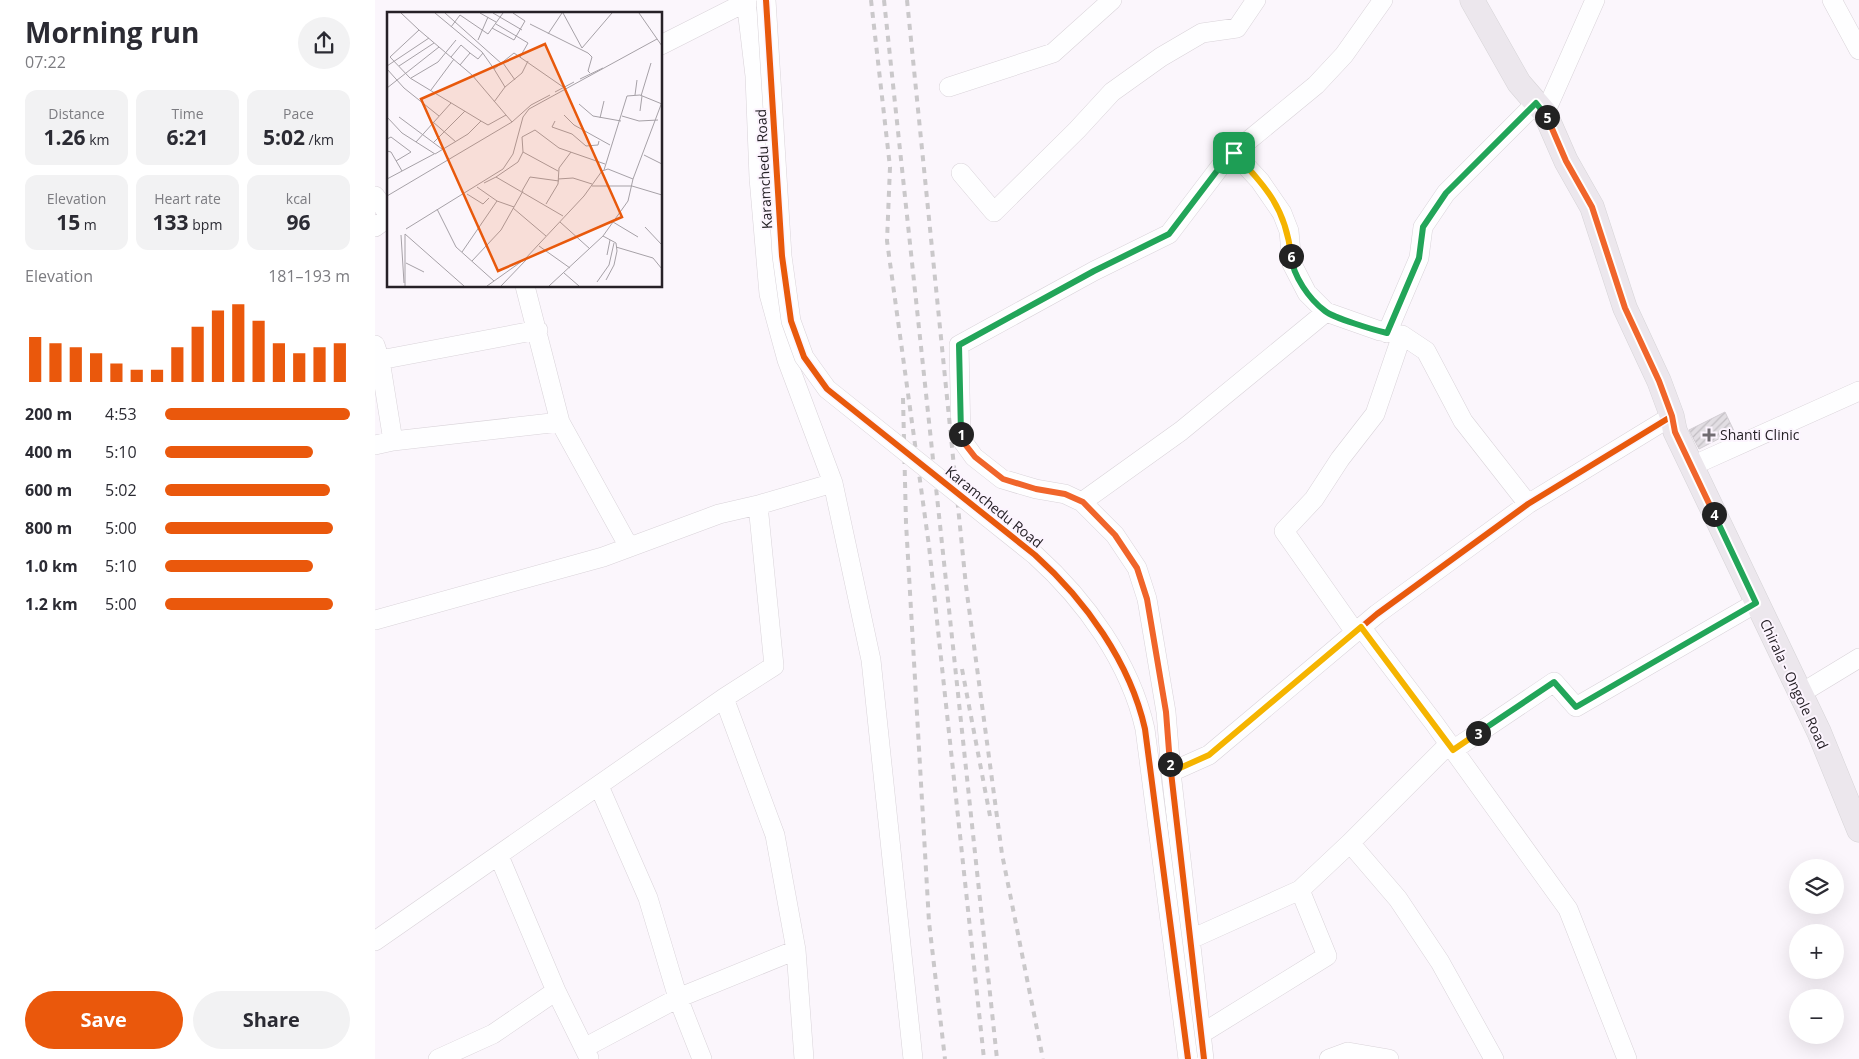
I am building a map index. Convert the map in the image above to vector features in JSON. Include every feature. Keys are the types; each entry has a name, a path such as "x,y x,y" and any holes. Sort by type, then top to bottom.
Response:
{"main road":[{"name":"Chirala - Ongole Road","path":"1472,0 1519,83 1541,108 1566,161 1592,207 1625,308 1659,381 1672,416 1675,432 1819,732 1859,830"},
{"path":"1672,416 1686,426 1703,461 1859,802"}],"street":[{"name":"Karamchedu Road","path":"766,0 782,256 791,321 804,357 827,389 1035,555 1060,578 1079,600 1126,674 1139,701 1145,729 1188,1059"},
{"path":"949,87 1053,53 1111,0"},
{"path":"961,173 994,212 1077,130 1112,92 1161,57 1202,33 1237,28 1256,0"},
{"path":"1204,1059 1189,940 1166,712 1149,608 1137,568 1115,535 1083,502 1065,494 1036,489 1003,479 975,457 961,439 959,345 1094,271 1169,234 1226,159 1316,85 1344,55 1383,0"},
{"path":"1595,0 1541,108 1446,193 1423,227 1419,258 1395,334 1375,414 1340,459 1314,499 1284,531 1451,747 1568,909 1627,1059"},
{"path":"1832,0 1859,50"},
{"path":"663,44 748,1 755,76 759,178 769,294 787,360 833,483 871,660 913,1059"},
{"path":"1234,153 1260,181 1282,213 1289,231 1292,264 1307,293 1326,312 1395,334 1426,351 1463,421 1528,504"},
{"path":"375,196 387,213"},
{"path":"375,227 387,218"},
{"path":"526,288 561,422 629,547"},
{"path":"1083,502 1181,431 1326,312"},
{"path":"537,330 378,363 384,443 561,422"},
{"path":"1703,461 1859,391"},
{"path":"1171,772 1209,755 1358,629 1528,504 1672,416"},
{"path":"375,620 603,557 719,514 758,505 833,483"},
{"path":"375,941 724,698 775,666 758,505"},
{"path":"1189,940 1300,890 1451,747 1554,682 1576,707 1756,603"},
{"path":"1808,689 1859,658"},
{"path":"724,698 775,835 796,950 804,1059"},
{"path":"599,786 648,898 678,998 702,1059"},
{"path":"1350,843 1398,898 1409,914 1440,962 1494,1059"},
{"path":"499,856 586,1054 678,998 796,950"},
{"path":"1201,1034 1327,956 1300,890"},
{"path":"438,1059 493,1034 557,991"},
{"path":"1329,1059 1348,1052 1389,1059"}],"building":[{"path":"1725,412 1734,431 1699,449 1689,430"}],"railway":[{"path":"871,0 890,167 887,241 929,546 984,1059"},
{"path":"884,0 997,1059"},
{"path":"907,0 966,586 1002,854 1043,1059"},
{"path":"903,398 906,523 929,922 945,1059"},
{"path":"962,669 990,816"}],"cycle path":[{"path":"766,0 782,256 791,321 804,357 827,389 1035,555 1088,612 1117,656 1129,680 1145,729 1188,1059"},
{"path":"1204,1059 1171,772 1209,755 1377,614 1528,504 1672,416"}],"place":[{"name":"Shanti Clinic","path":"1709,435"}],"route":[{"path":"1536,103 1545,113 1566,161 1592,207 1625,308 1659,381 1672,416 1675,432 1756,603 1576,707 1554,682 1453,750 1361,627 1209,755 1171,772 1166,712 1147,599 1137,568 1115,535 1083,502 1065,494 1036,489 1003,479 975,457 961,439 959,345 1094,271 1169,234 1226,159 1234,153 1260,181 1282,213 1289,231 1292,264 1307,293 1326,312 1387,333 1419,258 1423,227 1446,193 1536,103"}]}
